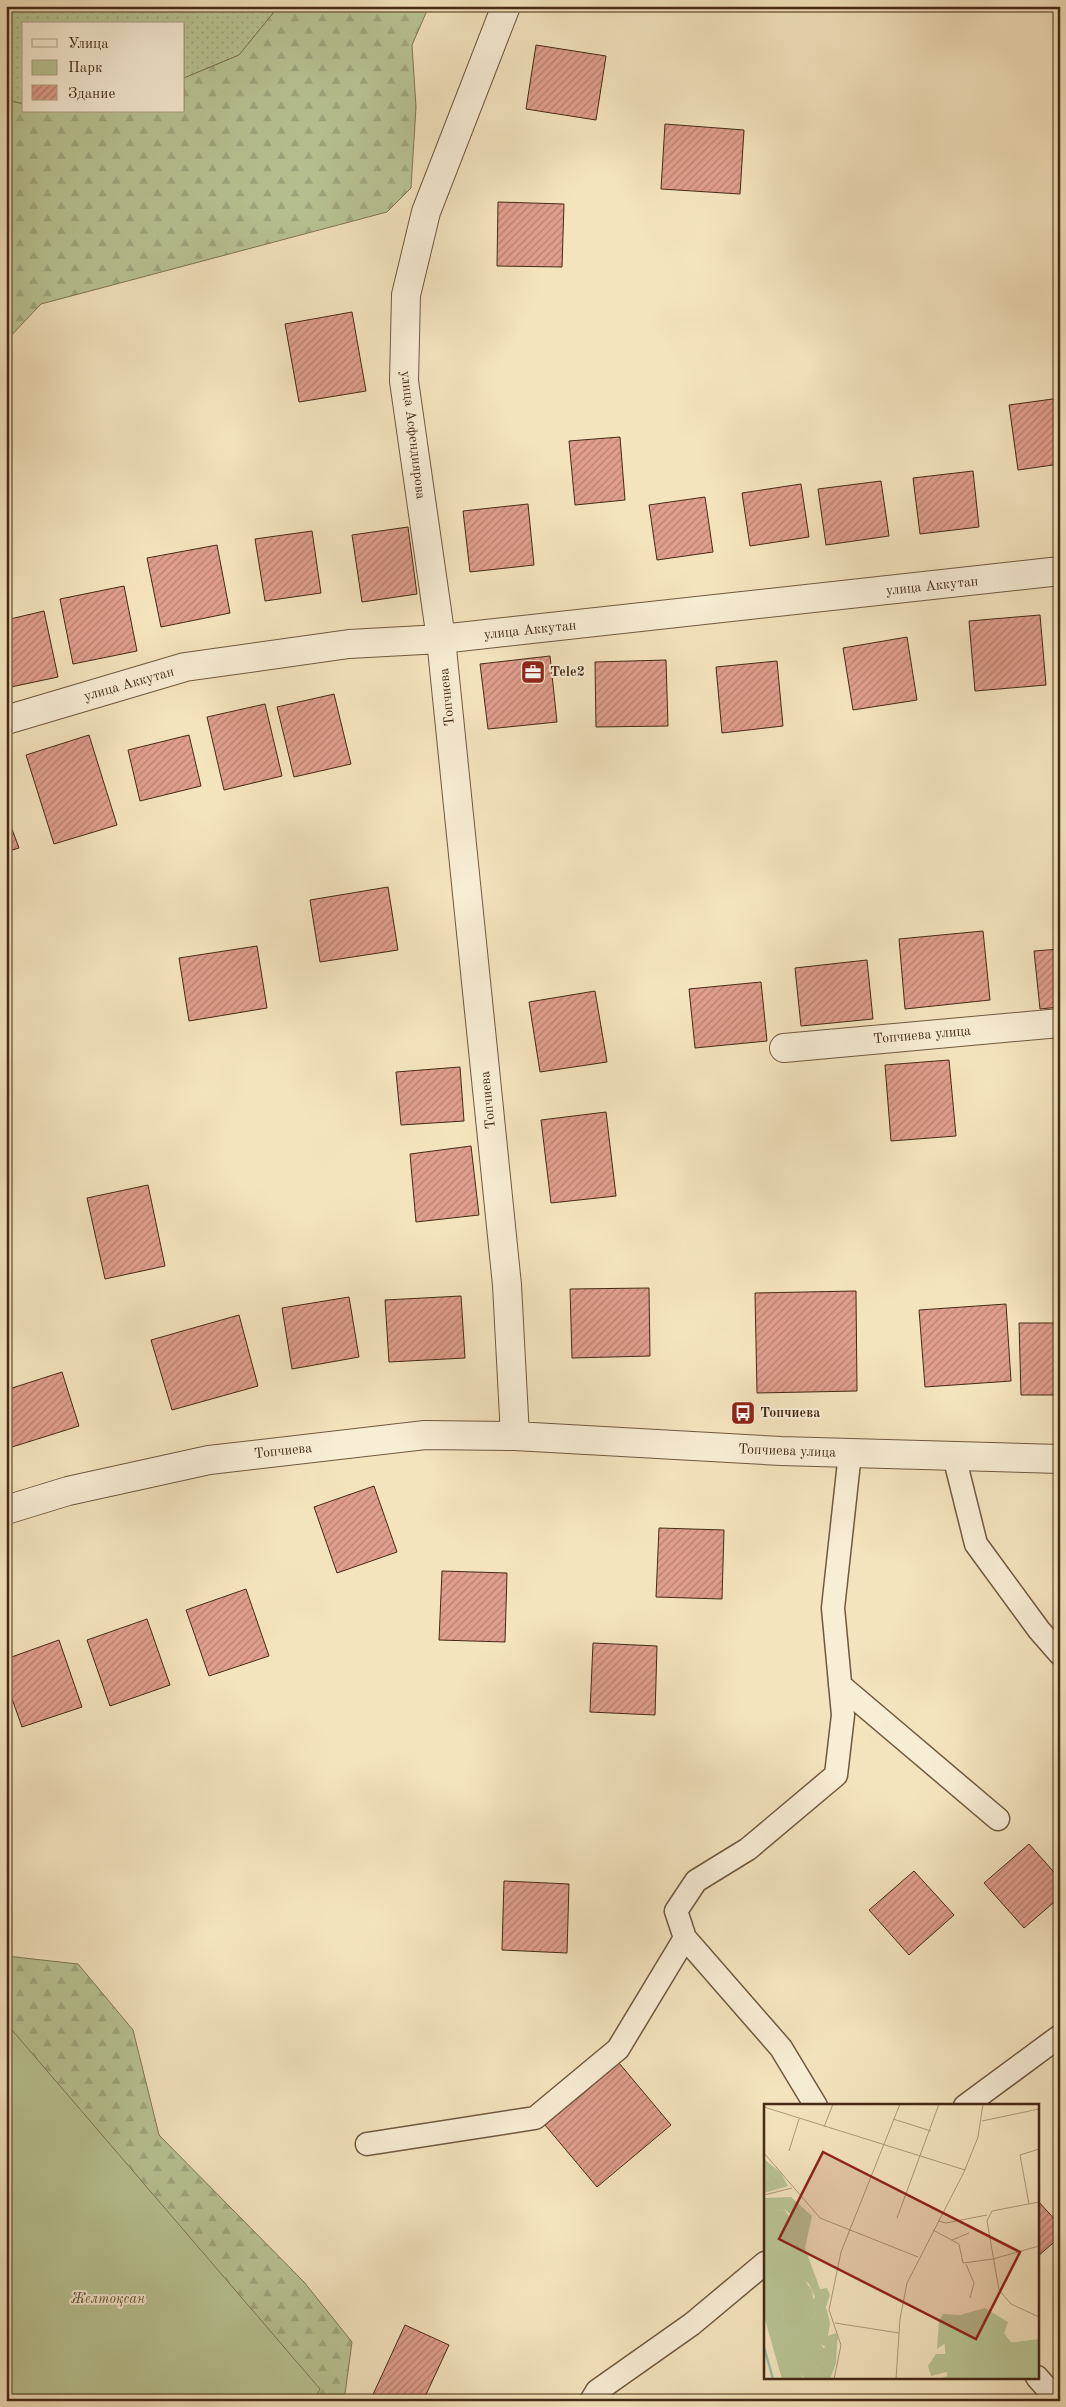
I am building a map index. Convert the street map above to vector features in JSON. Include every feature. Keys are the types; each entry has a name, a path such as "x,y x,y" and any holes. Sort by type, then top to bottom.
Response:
{"street":[{"name":"улица Асфендиярова","path":"441,639 404,381 406,295 426,212 506,6"},
{"name":"улица Аккутан","path":"6,720 185,667 349,644 441,639 1060,571"},
{"name":"Топчиева","path":"6,1510 68,1490 208,1460 425,1435 515,1436 507,1285 441,639"},
{"name":"Топчиева улица","path":"784,1048 1060,1023"},
{"name":"Топчиева улица","path":"515,1436 850,1454 1060,1459"}],"lane":[{"path":"815,2104 781,2048 685,1938 676,1911 696,1881 748,1849 836,1775 843,1715 833,1608 850,1454"},
{"path":"954,1456 976,1544 1039,1630 1060,1654"},
{"path":"840,1685 998,1819"},
{"path":"367,2144 535,2118 618,2049 685,1938"},
{"path":"968,2104 1060,2036"},
{"path":"592,2401 597,2391 692,2324 764,2264"},
{"path":"1038,2378 1058,2401"}],"green space":[{"path":"6,6 279,6 239,55 185,78 185,22 22,22 22,104 6,100"},
{"path":"279,6 429,6 412,45 416,107 411,188 387,212 41,304 6,341 6,100 22,104 22,112 185,112 185,78 239,55"},
{"name":"Желтоқсан","path":"6,1956 78,1964 133,2030 159,2135 304,2282 352,2342 344,2401 64,2401 6,2247"},
{"name":"Желтоқсан","path":"6,2023 320,2389 314,2401 6,2401"}],"building":[{"path":"536,45 606,56 596,120 526,109"},
{"path":"665,124 744,130 740,194 661,189"},
{"path":"498,202 564,204 562,267 497,266"},
{"path":"352,312 366,391 299,402 285,324"},
{"path":"1060,398 1060,464 1018,470 1009,405"},
{"path":"620,437 625,500 575,505 569,441"},
{"path":"973,471 979,527 920,534 913,478"},
{"path":"881,481 889,536 826,545 818,489"},
{"path":"801,484 809,537 750,546 742,493"},
{"path":"705,497 713,552 657,560 649,505"},
{"path":"528,504 534,565 470,572 463,511"},
{"path":"408,527 417,594 362,602 352,535"},
{"path":"312,531 321,593 265,601 255,539"},
{"path":"217,545 230,613 161,627 147,558"},
{"path":"124,586 137,651 73,664 60,599"},
{"path":"44,611 58,677 6,688 6,620"},
{"path":"1040,615 1046,685 975,691 969,621"},
{"path":"907,637 917,700 853,710 843,648"},
{"path":"550,656 557,722 488,729 480,664"},
{"path":"666,660 668,726 596,727 595,662"},
{"path":"777,661 783,726 722,733 716,667"},
{"path":"334,694 351,764 294,777 277,707"},
{"path":"265,704 282,776 224,790 207,717"},
{"path":"89,735 117,825 54,844 26,755"},
{"path":"189,735 201,786 140,801 128,750"},
{"path":"6,813 19,848 6,852"},
{"path":"388,887 398,950 320,962 310,900"},
{"path":"983,931 990,1000 905,1009 899,939"},
{"path":"257,946 267,1008 189,1021 179,958"},
{"path":"1060,949 1060,1007 1040,1009 1034,951"},
{"path":"867,960 873,1019 801,1026 795,968"},
{"path":"761,982 767,1041 695,1048 689,989"},
{"path":"595,991 607,1062 540,1072 529,1002"},
{"path":"949,1060 956,1136 891,1141 885,1065"},
{"path":"460,1067 464,1121 401,1125 396,1072"},
{"path":"606,1112 616,1196 551,1203 541,1120"},
{"path":"471,1146 479,1215 416,1222 410,1154"},
{"path":"148,1185 165,1266 105,1279 87,1198"},
{"path":"649,1288 650,1356 572,1358 570,1289"},
{"path":"856,1291 857,1391 757,1393 755,1293"},
{"path":"461,1296 465,1358 389,1362 385,1300"},
{"path":"349,1297 359,1357 292,1369 282,1308"},
{"path":"1006,1304 1011,1381 925,1387 919,1310"},
{"path":"239,1315 258,1386 172,1410 151,1340"},
{"path":"1019,1323 1060,1323 1060,1395 1021,1395"},
{"path":"62,1372 79,1426 12,1447 6,1430 6,1390"},
{"path":"374,1486 397,1552 337,1573 314,1507"},
{"path":"659,1528 724,1530 722,1599 656,1597"},
{"path":"442,1571 507,1573 505,1642 439,1640"},
{"path":"246,1589 269,1656 209,1676 186,1610"},
{"path":"147,1619 170,1685 110,1706 87,1640"},
{"path":"59,1640 82,1707 22,1727 6,1682 6,1659"},
{"path":"593,1643 657,1646 655,1715 590,1712"},
{"path":"1029,1844 1060,1879 1060,1897 1024,1928 984,1883"},
{"path":"914,1871 954,1915 909,1955 869,1910"},
{"path":"504,1881 569,1884 567,1953 502,1950"},
{"path":"619,2063 671,2125 597,2187 545,2125"},
{"path":"1038,2201 1060,2225 1060,2237 1038,2256"},
{"path":"405,2325 449,2345 423,2401 370,2401"}],"place":[{"name":"Tele2","path":"533,672"},
{"name":"Топчиева","path":"743,1413"}]}
